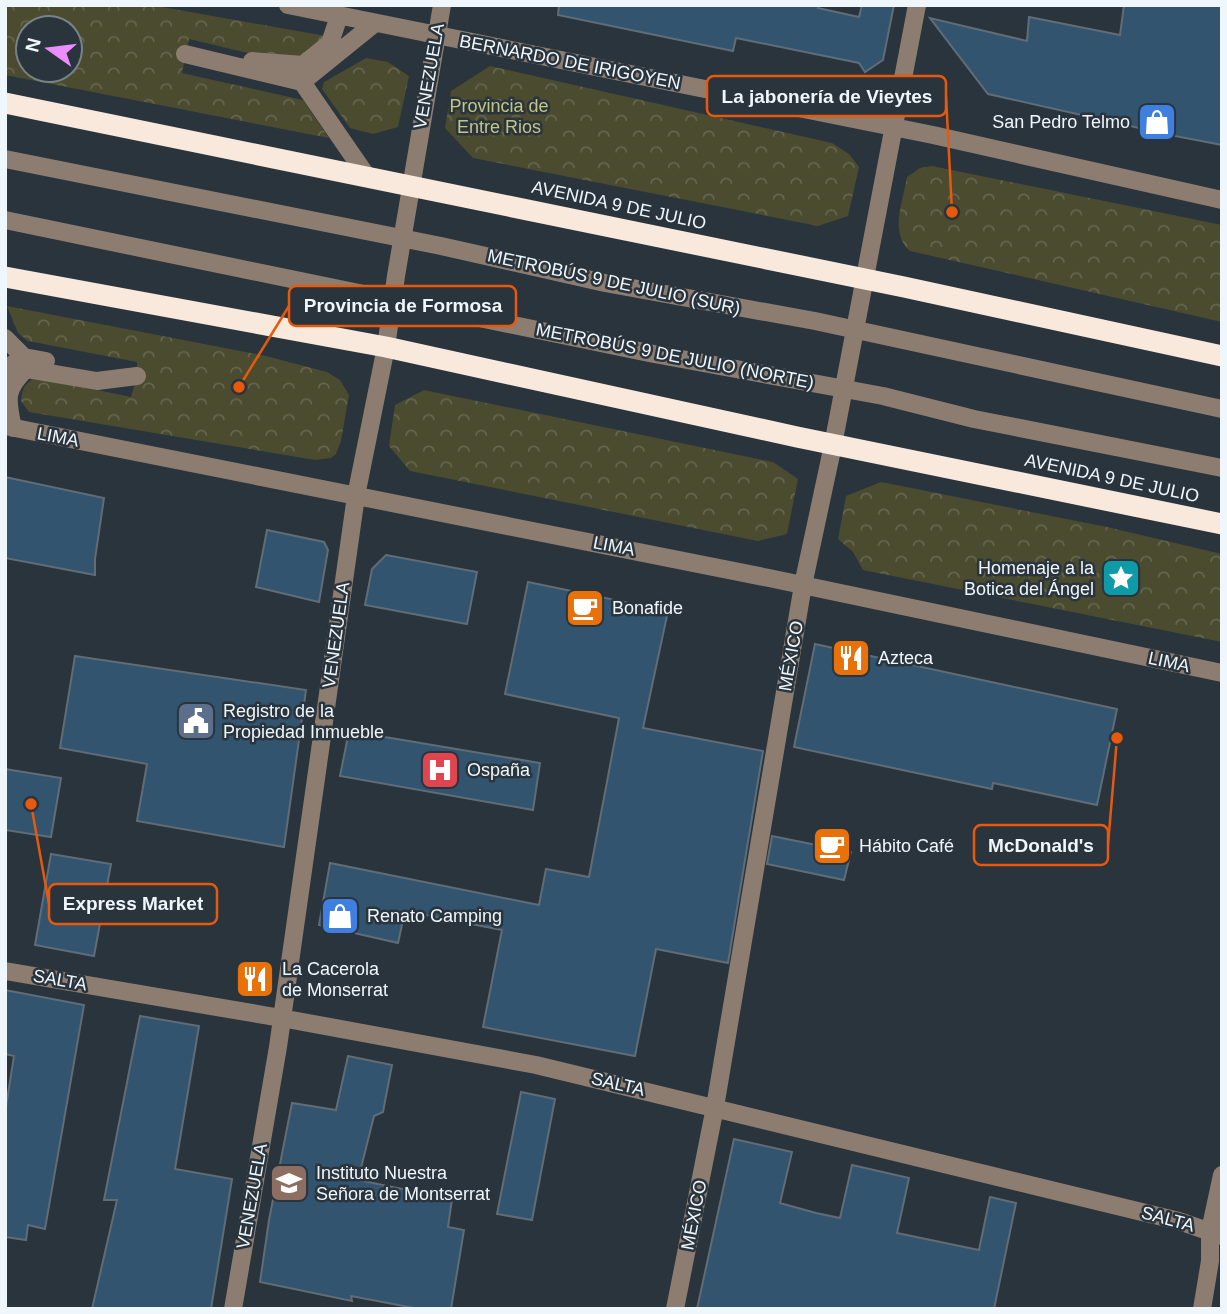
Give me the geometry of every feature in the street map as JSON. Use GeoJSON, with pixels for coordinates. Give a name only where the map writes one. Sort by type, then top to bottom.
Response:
{"type":"FeatureCollection","features":[{"type":"Feature","properties":{"kind":"highway","name":"AVENIDA 9 DE JULIO"},"geometry":{"type":"LineString","coordinates":[[5,103],[366,175],[1222,356]]}},
{"type":"Feature","properties":{"kind":"highway","name":"AVENIDA 9 DE JULIO"},"geometry":{"type":"LineString","coordinates":[[5,277],[386,347],[833,445],[1222,524]]}},
{"type":"Feature","properties":{"kind":"street","name":"BERNARDO DE IRIGOYEN"},"geometry":{"type":"LineString","coordinates":[[288,5],[894,127],[1222,200]]}},
{"type":"Feature","properties":{"kind":"street","name":"VENEZUELA"},"geometry":{"type":"LineString","coordinates":[[233,1309],[281,1018],[356,496],[386,347],[442,5]]}},
{"type":"Feature","properties":{"kind":"street","name":"MÉXICO"},"geometry":{"type":"LineString","coordinates":[[675,1309],[715,1107],[803,584],[833,445],[917,5]]}},
{"type":"Feature","properties":{"kind":"street"},"geometry":{"type":"LineString","coordinates":[[339,16],[330,43],[303,65],[186,54],[302,82],[366,175]]}},
{"type":"Feature","properties":{"kind":"street"},"geometry":{"type":"LineString","coordinates":[[302,82],[375,23]]}},
{"type":"Feature","properties":{"kind":"street","name":"METROBÚS 9 DE JULIO (SUR)"},"geometry":{"type":"LineString","coordinates":[[5,159],[855,330],[1222,409]]}},
{"type":"Feature","properties":{"kind":"street","name":"METROBÚS 9 DE JULIO (NORTE)"},"geometry":{"type":"LineString","coordinates":[[5,220],[649,353],[844,388],[974,419],[1222,468]]}},
{"type":"Feature","properties":{"kind":"street"},"geometry":{"type":"LineString","coordinates":[[5,338],[24,357],[137,376],[97,381],[26,369],[13,381],[7,402],[9,427]]}},
{"type":"Feature","properties":{"kind":"street"},"geometry":{"type":"LineString","coordinates":[[5,369],[24,357]]}},
{"type":"Feature","properties":{"kind":"street","name":"LIMA"},"geometry":{"type":"LineString","coordinates":[[9,427],[803,584],[1222,673]]}},
{"type":"Feature","properties":{"kind":"street","name":"SALTA"},"geometry":{"type":"LineString","coordinates":[[5,971],[536,1065],[1152,1214],[1216,1233]]}},
{"type":"Feature","properties":{"kind":"street"},"geometry":{"type":"LineString","coordinates":[[1202,1309],[1216,1233],[1222,1175]]}},
{"type":"Feature","properties":{"kind":"green space"},"geometry":{"type":"Polygon","coordinates":[[[5,5],[151,5],[337,38],[319,50],[286,62],[189,39],[182,73],[303,100],[329,138],[51,84],[84,84],[84,14],[14,14],[14,77],[5,75],[5,5]]]}},
{"type":"Feature","properties":{"kind":"green space"},"geometry":{"type":"Polygon","coordinates":[[[366,58],[388,62],[409,76],[398,127],[373,134],[350,128],[322,89],[324,82],[366,58]]]}},
{"type":"Feature","properties":{"kind":"green space","name":"Provincia de Entre Rios"},"geometry":{"type":"Polygon","coordinates":[[[490,66],[832,143],[849,154],[859,167],[848,216],[818,226],[473,158],[445,128],[451,91],[490,66]]]}},
{"type":"Feature","properties":{"kind":"green space"},"geometry":{"type":"Polygon","coordinates":[[[932,166],[1222,225],[1222,322],[910,251],[900,235],[899,226],[907,177],[920,168],[932,166]]]}},
{"type":"Feature","properties":{"kind":"green space"},"geometry":{"type":"Polygon","coordinates":[[[7,306],[266,356],[327,372],[340,380],[349,395],[336,454],[331,458],[315,460],[29,412],[21,397],[25,387],[35,377],[131,397],[137,376],[137,362],[28,341],[18,333],[7,306]]]}},
{"type":"Feature","properties":{"kind":"green space"},"geometry":{"type":"Polygon","coordinates":[[[424,390],[773,462],[798,479],[787,534],[758,541],[410,471],[389,446],[395,405],[424,390]]]}},
{"type":"Feature","properties":{"kind":"green space"},"geometry":{"type":"Polygon","coordinates":[[[881,482],[1107,527],[1222,554],[1222,642],[863,570],[853,552],[838,539],[846,496],[881,482]]]}},
{"type":"Feature","properties":{"kind":"building"},"geometry":{"type":"Polygon","coordinates":[[[559,5],[819,5],[818,8],[859,17],[862,5],[894,5],[883,60],[865,72],[859,63],[736,38],[733,51],[558,15],[559,5]]]}},
{"type":"Feature","properties":{"kind":"building"},"geometry":{"type":"Polygon","coordinates":[[[1124,5],[1222,5],[1222,145],[988,94],[930,18],[1027,41],[1029,17],[1120,35],[1124,5]]]}},
{"type":"Feature","properties":{"kind":"building"},"geometry":{"type":"Polygon","coordinates":[[[5,477],[104,498],[95,575],[5,558],[5,477]]]}},
{"type":"Feature","properties":{"kind":"building"},"geometry":{"type":"Polygon","coordinates":[[[267,530],[324,542],[328,550],[319,602],[256,587],[267,530]]]}},
{"type":"Feature","properties":{"kind":"building"},"geometry":{"type":"Polygon","coordinates":[[[386,555],[477,572],[467,624],[365,605],[372,569],[386,555]]]}},
{"type":"Feature","properties":{"kind":"building"},"geometry":{"type":"Polygon","coordinates":[[[528,582],[668,611],[643,728],[763,751],[728,963],[656,949],[635,1056],[483,1027],[502,930],[405,911],[398,943],[319,925],[330,863],[539,905],[546,869],[589,877],[619,718],[505,694],[528,582]]]}},
{"type":"Feature","properties":{"kind":"building"},"geometry":{"type":"Polygon","coordinates":[[[815,644],[1117,709],[1097,805],[993,783],[992,789],[794,747],[815,644]]]}},
{"type":"Feature","properties":{"kind":"building","name":"Registro de la Propiedad Inmueble"},"geometry":{"type":"Polygon","coordinates":[[[75,656],[306,690],[284,847],[137,821],[147,764],[60,748],[75,656]]]}},
{"type":"Feature","properties":{"kind":"building","name":"Ospaña"},"geometry":{"type":"Polygon","coordinates":[[[349,731],[540,763],[533,810],[340,776],[349,731]]]}},
{"type":"Feature","properties":{"kind":"building"},"geometry":{"type":"Polygon","coordinates":[[[5,769],[61,778],[51,837],[5,830],[5,769]]]}},
{"type":"Feature","properties":{"kind":"building"},"geometry":{"type":"Polygon","coordinates":[[[772,836],[851,852],[844,880],[767,864],[772,836]]]}},
{"type":"Feature","properties":{"kind":"building"},"geometry":{"type":"Polygon","coordinates":[[[51,854],[111,864],[94,956],[35,945],[51,854]]]}},
{"type":"Feature","properties":{"kind":"building"},"geometry":{"type":"Polygon","coordinates":[[[5,990],[84,1005],[45,1229],[28,1225],[26,1240],[5,1237],[5,1113],[14,1056],[5,1054],[5,990]]]}},
{"type":"Feature","properties":{"kind":"building"},"geometry":{"type":"Polygon","coordinates":[[[140,1016],[199,1026],[175,1169],[232,1179],[211,1309],[92,1309],[117,1200],[104,1200],[140,1016]]]}},
{"type":"Feature","properties":{"kind":"building"},"geometry":{"type":"Polygon","coordinates":[[[348,1056],[392,1065],[383,1112],[374,1116],[358,1180],[452,1199],[448,1227],[464,1230],[451,1309],[419,1309],[351,1296],[352,1301],[260,1282],[292,1103],[336,1110],[348,1056]]]}},
{"type":"Feature","properties":{"kind":"building"},"geometry":{"type":"Polygon","coordinates":[[[521,1092],[555,1099],[532,1220],[497,1214],[521,1092]]]}},
{"type":"Feature","properties":{"kind":"building"},"geometry":{"type":"Polygon","coordinates":[[[734,1139],[792,1152],[780,1203],[816,1213],[840,1218],[852,1165],[909,1178],[897,1233],[979,1250],[990,1197],[1016,1203],[994,1309],[697,1309],[734,1139]]]}},
{"type":"Feature","properties":{"kind":"place","name":"San Pedro Telmo"},"geometry":{"type":"Point","coordinates":[1157,122]}},
{"type":"Feature","properties":{"kind":"place","name":"La jabonería de Vieytes"},"geometry":{"type":"Point","coordinates":[952,212]}},
{"type":"Feature","properties":{"kind":"place","name":"Provincia de Formosa"},"geometry":{"type":"Point","coordinates":[239,387]}},
{"type":"Feature","properties":{"kind":"place","name":"Homenaje a la Botica del Ángel"},"geometry":{"type":"Point","coordinates":[1121,578]}},
{"type":"Feature","properties":{"kind":"place","name":"Bonafide"},"geometry":{"type":"Point","coordinates":[585,608]}},
{"type":"Feature","properties":{"kind":"place","name":"Azteca"},"geometry":{"type":"Point","coordinates":[851,658]}},
{"type":"Feature","properties":{"kind":"place","name":"Registro de la Propiedad Inmueble"},"geometry":{"type":"Point","coordinates":[196,721]}},
{"type":"Feature","properties":{"kind":"place","name":"McDonald's"},"geometry":{"type":"Point","coordinates":[1117,738]}},
{"type":"Feature","properties":{"kind":"place","name":"Ospaña"},"geometry":{"type":"Point","coordinates":[440,770]}},
{"type":"Feature","properties":{"kind":"place","name":"Express Market"},"geometry":{"type":"Point","coordinates":[31,804]}},
{"type":"Feature","properties":{"kind":"place","name":"Hábito Café"},"geometry":{"type":"Point","coordinates":[832,846]}},
{"type":"Feature","properties":{"kind":"place","name":"Renato Camping"},"geometry":{"type":"Point","coordinates":[340,916]}},
{"type":"Feature","properties":{"kind":"place","name":"La Cacerola de Monserrat"},"geometry":{"type":"Point","coordinates":[255,979]}},
{"type":"Feature","properties":{"kind":"place","name":"Instituto Nuestra Señora de Montserrat"},"geometry":{"type":"Point","coordinates":[289,1183]}}]}
